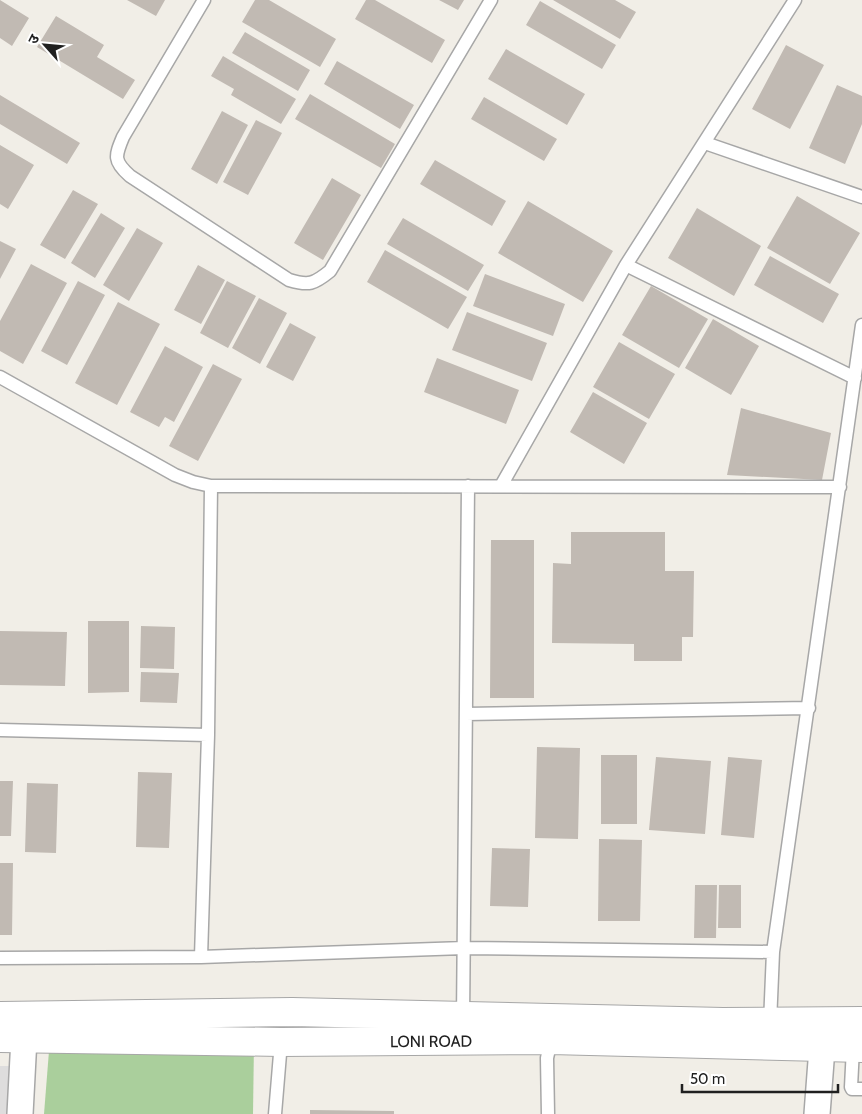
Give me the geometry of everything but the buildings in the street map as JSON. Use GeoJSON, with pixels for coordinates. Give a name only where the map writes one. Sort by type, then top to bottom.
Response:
{"type":"FeatureCollection","features":[{"type":"Feature","properties":{"kind":"street","name":"LONI ROAD"},"geometry":{"type":"LineString","coordinates":[[0,1016],[292,1012],[462,1028],[551,1040],[712,1043],[862,1021]]}},
{"type":"Feature","properties":{"kind":"street","name":"LONI ROAD"},"geometry":{"type":"LineString","coordinates":[[12,1038],[281,1042],[462,1028],[723,1022],[822,1048],[858,1048]]}},
{"type":"Feature","properties":{"kind":"street"},"geometry":{"type":"LineString","coordinates":[[12,1038],[13,1101]]}},
{"type":"Feature","properties":{"kind":"street"},"geometry":{"type":"LineString","coordinates":[[816,1114],[822,1048]]}},
{"type":"Feature","properties":{"kind":"lane"},"geometry":{"type":"LineString","coordinates":[[204,0],[123,136],[116,153],[120,167],[130,176],[281,275],[301,284],[316,282],[330,271],[491,0]]}},
{"type":"Feature","properties":{"kind":"lane"},"geometry":{"type":"LineString","coordinates":[[501,486],[626,265],[795,0]]}},
{"type":"Feature","properties":{"kind":"lane"},"geometry":{"type":"LineString","coordinates":[[705,143],[862,197]]}},
{"type":"Feature","properties":{"kind":"lane"},"geometry":{"type":"LineString","coordinates":[[626,265],[855,378]]}},
{"type":"Feature","properties":{"kind":"lane"},"geometry":{"type":"LineString","coordinates":[[768,1034],[773,952],[862,325]]}},
{"type":"Feature","properties":{"kind":"lane"},"geometry":{"type":"LineString","coordinates":[[0,377],[175,475],[211,486],[840,487]]}},
{"type":"Feature","properties":{"kind":"lane"},"geometry":{"type":"LineString","coordinates":[[201,957],[208,736],[211,486]]}},
{"type":"Feature","properties":{"kind":"lane"},"geometry":{"type":"LineString","coordinates":[[462,1028],[468,486]]}},
{"type":"Feature","properties":{"kind":"lane"},"geometry":{"type":"LineString","coordinates":[[466,714],[808,708]]}},
{"type":"Feature","properties":{"kind":"lane"},"geometry":{"type":"LineString","coordinates":[[0,730],[208,736]]}},
{"type":"Feature","properties":{"kind":"lane"},"geometry":{"type":"LineString","coordinates":[[0,958],[201,957],[464,948],[773,952]]}},
{"type":"Feature","properties":{"kind":"lane"},"geometry":{"type":"LineString","coordinates":[[548,1114],[547,1058],[551,1040]]}},
{"type":"Feature","properties":{"kind":"lane"},"geometry":{"type":"LineString","coordinates":[[275,1114],[281,1042]]}},
{"type":"Feature","properties":{"kind":"lane"},"geometry":{"type":"LineString","coordinates":[[858,1048],[850,1086],[852,1089],[862,1089]]}},
{"type":"Feature","properties":{"kind":"shaded area"},"geometry":{"type":"Polygon","coordinates":[[[0,1066],[26,1066],[24,1114],[0,1114],[0,1066]]]}},
{"type":"Feature","properties":{"kind":"green space"},"geometry":{"type":"Polygon","coordinates":[[[254,1042],[253,1114],[44,1114],[49,1051],[254,1042]]]}}]}
